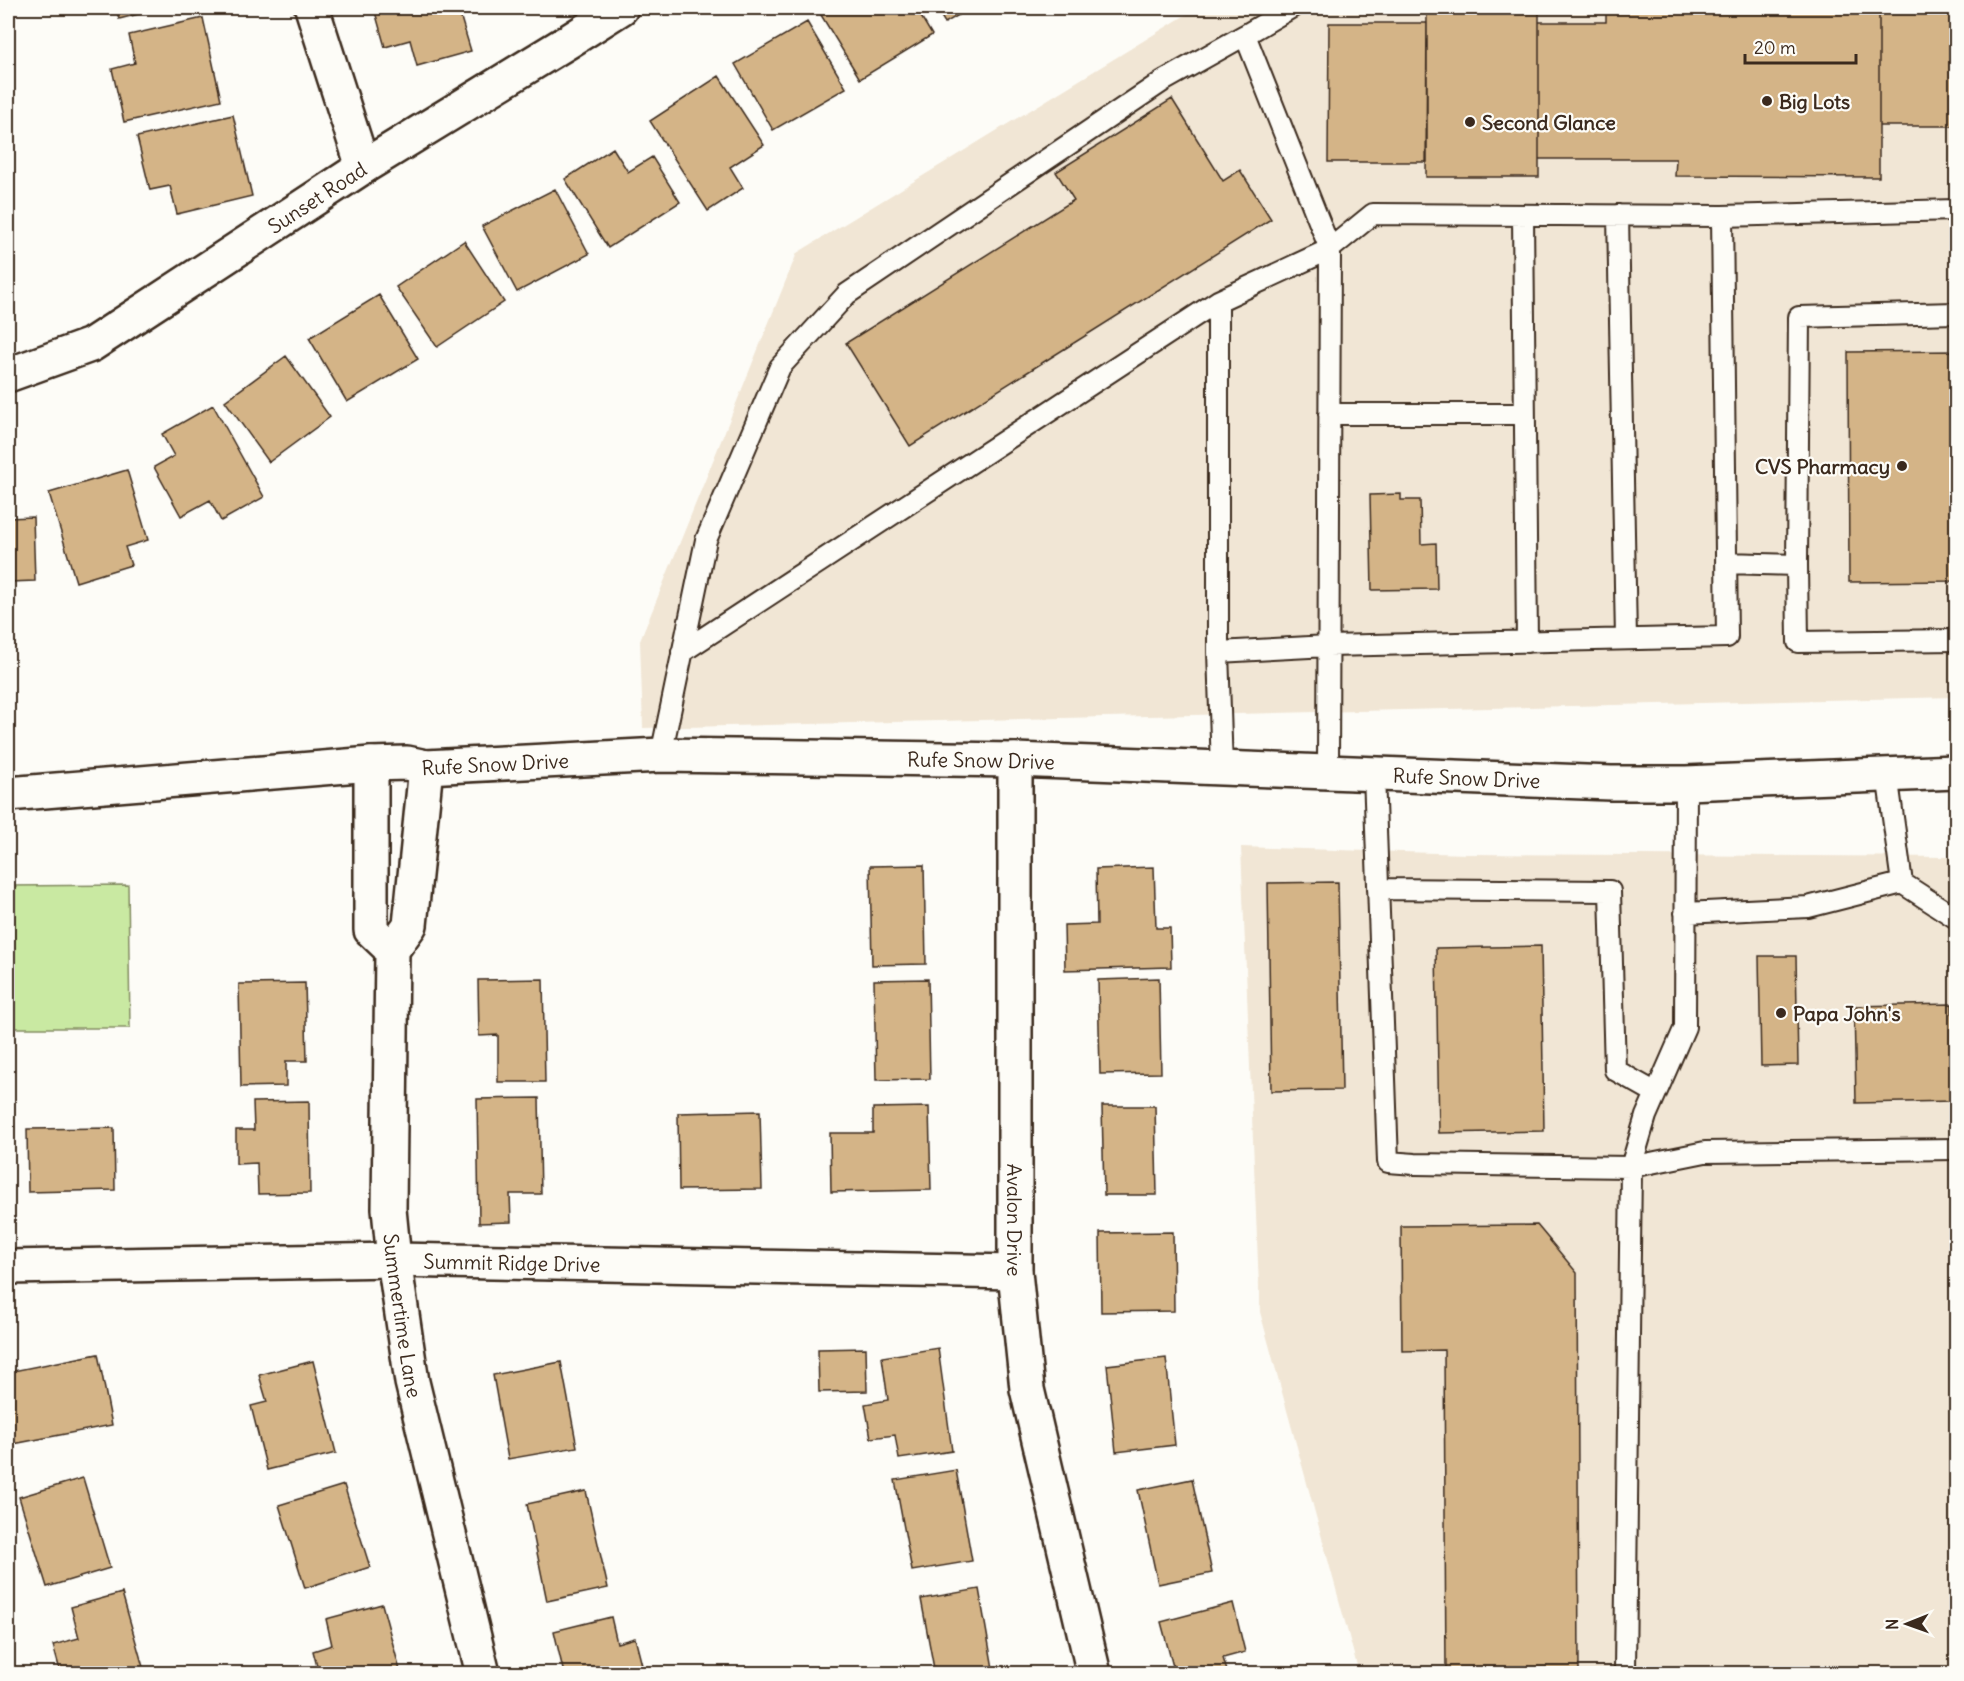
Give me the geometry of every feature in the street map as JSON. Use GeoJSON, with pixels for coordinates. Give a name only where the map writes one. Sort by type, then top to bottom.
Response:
{"type":"FeatureCollection","features":[{"type":"Feature","properties":{"kind":"street"},"geometry":{"type":"LineString","coordinates":[[312,8],[363,167]]}},
{"type":"Feature","properties":{"kind":"street","name":"Sunset Road"},"geometry":{"type":"LineString","coordinates":[[8,375],[91,345],[363,167],[621,8]]}},
{"type":"Feature","properties":{"kind":"street","name":"Rufe Snow Drive"},"geometry":{"type":"LineString","coordinates":[[8,794],[371,764],[407,763],[426,767],[661,754],[1015,760],[1611,783],[1686,783],[1956,772]]}},
{"type":"Feature","properties":{"kind":"street","name":"Avalon Drive"},"geometry":{"type":"LineString","coordinates":[[1015,760],[1015,1272],[1027,1389],[1094,1674]]}},
{"type":"Feature","properties":{"kind":"street"},"geometry":{"type":"LineString","coordinates":[[371,764],[371,930],[393,950],[410,925],[426,767]]}},
{"type":"Feature","properties":{"kind":"street","name":"Summertime Lane"},"geometry":{"type":"LineString","coordinates":[[393,950],[389,1209],[394,1260],[412,1382],[483,1674]]}},
{"type":"Feature","properties":{"kind":"street","name":"Summit Ridge Drive"},"geometry":{"type":"LineString","coordinates":[[8,1267],[394,1260],[1015,1272]]}},
{"type":"Feature","properties":{"kind":"lane"},"geometry":{"type":"LineString","coordinates":[[661,754],[706,540],[780,367],[847,294],[1163,81],[1291,8]]}},
{"type":"Feature","properties":{"kind":"lane"},"geometry":{"type":"LineString","coordinates":[[1245,35],[1330,249],[1328,772]]}},
{"type":"Feature","properties":{"kind":"lane"},"geometry":{"type":"LineString","coordinates":[[682,652],[1218,301],[1330,249],[1373,214],[1722,216],[1956,210]]}},
{"type":"Feature","properties":{"kind":"lane"},"geometry":{"type":"LineString","coordinates":[[1523,215],[1527,642]]}},
{"type":"Feature","properties":{"kind":"lane"},"geometry":{"type":"LineString","coordinates":[[1618,215],[1626,639]]}},
{"type":"Feature","properties":{"kind":"lane"},"geometry":{"type":"LineString","coordinates":[[1218,652],[1328,646],[1727,637],[1722,216]]}},
{"type":"Feature","properties":{"kind":"lane"},"geometry":{"type":"LineString","coordinates":[[1218,301],[1218,652],[1222,768]]}},
{"type":"Feature","properties":{"kind":"lane"},"geometry":{"type":"LineString","coordinates":[[1956,313],[1799,317],[1797,565],[1798,642],[1956,640]]}},
{"type":"Feature","properties":{"kind":"lane"},"geometry":{"type":"LineString","coordinates":[[1329,414],[1524,414]]}},
{"type":"Feature","properties":{"kind":"lane"},"geometry":{"type":"LineString","coordinates":[[1726,563],[1797,565]]}},
{"type":"Feature","properties":{"kind":"lane"},"geometry":{"type":"LineString","coordinates":[[1374,774],[1388,1162],[1631,1167],[1705,1152],[1956,1149]]}},
{"type":"Feature","properties":{"kind":"lane"},"geometry":{"type":"LineString","coordinates":[[1887,774],[1902,884]]}},
{"type":"Feature","properties":{"kind":"lane"},"geometry":{"type":"LineString","coordinates":[[1627,1674],[1625,1659],[1631,1167],[1646,1116],[1685,1027],[1686,783]]}},
{"type":"Feature","properties":{"kind":"lane"},"geometry":{"type":"LineString","coordinates":[[1685,913],[1808,907],[1902,884],[1956,918]]}},
{"type":"Feature","properties":{"kind":"lane"},"geometry":{"type":"LineString","coordinates":[[1378,889],[1610,891],[1616,1070],[1656,1093]]}},
{"type":"Feature","properties":{"kind":"shaded area"},"geometry":{"type":"Polygon","coordinates":[[[1197,8],[1956,8],[1956,697],[643,728],[640,641],[797,253],[1197,8]]]}},
{"type":"Feature","properties":{"kind":"shaded area"},"geometry":{"type":"Polygon","coordinates":[[[1241,847],[1468,854],[1956,857],[1956,1673],[1359,1673],[1260,1312],[1241,847]]]}},
{"type":"Feature","properties":{"kind":"green space"},"geometry":{"type":"Polygon","coordinates":[[[128,885],[130,1028],[8,1028],[8,886],[128,885]]]}},
{"type":"Feature","properties":{"kind":"building"},"geometry":{"type":"Polygon","coordinates":[[[116,8],[162,8],[119,19],[116,8]]]}},
{"type":"Feature","properties":{"kind":"building"},"geometry":{"type":"Polygon","coordinates":[[[374,8],[458,8],[471,51],[417,66],[410,40],[385,47],[374,8]]]}},
{"type":"Feature","properties":{"kind":"building"},"geometry":{"type":"Polygon","coordinates":[[[834,8],[916,8],[932,35],[860,79],[821,15],[834,8]]]}},
{"type":"Feature","properties":{"kind":"building"},"geometry":{"type":"Polygon","coordinates":[[[936,8],[971,8],[945,23],[936,8]]]}},
{"type":"Feature","properties":{"kind":"building"},"geometry":{"type":"Polygon","coordinates":[[[1427,8],[1539,8],[1539,177],[1426,177],[1427,8]]]}},
{"type":"Feature","properties":{"kind":"building"},"geometry":{"type":"Polygon","coordinates":[[[1606,8],[1879,8],[1879,177],[1675,176],[1676,159],[1539,159],[1539,22],[1606,22],[1606,8]]]}},
{"type":"Feature","properties":{"kind":"building"},"geometry":{"type":"Polygon","coordinates":[[[1879,8],[1956,8],[1956,126],[1879,126],[1879,8]]]}},
{"type":"Feature","properties":{"kind":"building"},"geometry":{"type":"Polygon","coordinates":[[[203,18],[221,100],[124,122],[112,69],[135,63],[129,35],[203,18]]]}},
{"type":"Feature","properties":{"kind":"building"},"geometry":{"type":"Polygon","coordinates":[[[807,22],[846,88],[773,130],[735,64],[807,22]]]}},
{"type":"Feature","properties":{"kind":"building"},"geometry":{"type":"Polygon","coordinates":[[[1329,23],[1427,23],[1427,162],[1328,162],[1329,23]]]}},
{"type":"Feature","properties":{"kind":"building"},"geometry":{"type":"Polygon","coordinates":[[[719,76],[764,145],[730,167],[743,188],[708,211],[650,121],[719,76]]]}},
{"type":"Feature","properties":{"kind":"building"},"geometry":{"type":"Polygon","coordinates":[[[1172,99],[1223,181],[1240,170],[1271,219],[910,446],[846,343],[1074,200],[1056,172],[1172,99]]]}},
{"type":"Feature","properties":{"kind":"building"},"geometry":{"type":"Polygon","coordinates":[[[233,115],[252,196],[177,214],[170,186],[150,190],[137,137],[233,115]]]}},
{"type":"Feature","properties":{"kind":"building"},"geometry":{"type":"Polygon","coordinates":[[[613,148],[628,172],[652,157],[680,202],[608,248],[565,179],[613,148]]]}},
{"type":"Feature","properties":{"kind":"building"},"geometry":{"type":"Polygon","coordinates":[[[555,189],[589,254],[517,292],[482,226],[555,189]]]}},
{"type":"Feature","properties":{"kind":"building"},"geometry":{"type":"Polygon","coordinates":[[[464,241],[504,302],[437,347],[396,287],[464,241]]]}},
{"type":"Feature","properties":{"kind":"building"},"geometry":{"type":"Polygon","coordinates":[[[379,295],[418,359],[347,402],[309,338],[379,295]]]}},
{"type":"Feature","properties":{"kind":"building","name":"CVS Pharmacy"},"geometry":{"type":"Polygon","coordinates":[[[1956,351],[1956,581],[1849,582],[1848,352],[1956,351]]]}},
{"type":"Feature","properties":{"kind":"building"},"geometry":{"type":"Polygon","coordinates":[[[286,356],[330,417],[269,462],[225,401],[286,356]]]}},
{"type":"Feature","properties":{"kind":"building"},"geometry":{"type":"Polygon","coordinates":[[[213,405],[264,497],[221,521],[210,500],[181,516],[154,467],[174,456],[162,434],[213,405]]]}},
{"type":"Feature","properties":{"kind":"building"},"geometry":{"type":"Polygon","coordinates":[[[127,470],[148,540],[125,547],[131,565],[76,582],[49,493],[127,470]]]}},
{"type":"Feature","properties":{"kind":"building"},"geometry":{"type":"Polygon","coordinates":[[[1401,494],[1401,500],[1420,500],[1421,544],[1436,543],[1437,589],[1372,590],[1370,495],[1401,494]]]}},
{"type":"Feature","properties":{"kind":"building"},"geometry":{"type":"Polygon","coordinates":[[[33,517],[35,581],[9,582],[10,609],[8,609],[8,518],[33,517]]]}},
{"type":"Feature","properties":{"kind":"building"},"geometry":{"type":"Polygon","coordinates":[[[924,865],[926,964],[872,965],[870,866],[924,865]]]}},
{"type":"Feature","properties":{"kind":"building"},"geometry":{"type":"Polygon","coordinates":[[[1154,867],[1156,928],[1170,928],[1171,967],[1065,970],[1064,925],[1097,924],[1096,869],[1154,867]]]}},
{"type":"Feature","properties":{"kind":"building"},"geometry":{"type":"Polygon","coordinates":[[[1338,882],[1342,1090],[1271,1091],[1268,883],[1338,882]]]}},
{"type":"Feature","properties":{"kind":"building"},"geometry":{"type":"Polygon","coordinates":[[[1541,946],[1544,1131],[1439,1133],[1436,948],[1541,946]]]}},
{"type":"Feature","properties":{"kind":"building"},"geometry":{"type":"Polygon","coordinates":[[[1759,956],[1796,956],[1798,1065],[1761,1066],[1759,956]]]}},
{"type":"Feature","properties":{"kind":"building"},"geometry":{"type":"Polygon","coordinates":[[[1159,978],[1161,1073],[1100,1074],[1098,980],[1159,978]]]}},
{"type":"Feature","properties":{"kind":"building"},"geometry":{"type":"Polygon","coordinates":[[[543,979],[545,1082],[498,1082],[498,1035],[479,1036],[478,980],[543,979]]]}},
{"type":"Feature","properties":{"kind":"building"},"geometry":{"type":"Polygon","coordinates":[[[928,979],[930,1079],[876,1080],[874,980],[928,979]]]}},
{"type":"Feature","properties":{"kind":"building"},"geometry":{"type":"Polygon","coordinates":[[[305,983],[307,1061],[286,1061],[286,1086],[241,1087],[239,984],[305,983]]]}},
{"type":"Feature","properties":{"kind":"building"},"geometry":{"type":"Polygon","coordinates":[[[1952,1004],[1954,1101],[1856,1103],[1854,1006],[1952,1004]]]}},
{"type":"Feature","properties":{"kind":"building"},"geometry":{"type":"Polygon","coordinates":[[[539,1098],[541,1194],[510,1194],[511,1222],[479,1223],[477,1099],[539,1098]]]}},
{"type":"Feature","properties":{"kind":"building"},"geometry":{"type":"Polygon","coordinates":[[[309,1101],[310,1193],[258,1194],[257,1163],[236,1164],[236,1130],[254,1130],[253,1102],[309,1101]]]}},
{"type":"Feature","properties":{"kind":"building"},"geometry":{"type":"Polygon","coordinates":[[[1102,1106],[1155,1106],[1157,1195],[1104,1195],[1102,1106]]]}},
{"type":"Feature","properties":{"kind":"building"},"geometry":{"type":"Polygon","coordinates":[[[929,1107],[931,1190],[831,1192],[830,1133],[873,1133],[873,1108],[929,1107]]]}},
{"type":"Feature","properties":{"kind":"building"},"geometry":{"type":"Polygon","coordinates":[[[760,1111],[762,1189],[679,1190],[678,1113],[760,1111]]]}},
{"type":"Feature","properties":{"kind":"building"},"geometry":{"type":"Polygon","coordinates":[[[114,1128],[115,1190],[28,1192],[27,1129],[114,1128]]]}},
{"type":"Feature","properties":{"kind":"building"},"geometry":{"type":"Polygon","coordinates":[[[1537,1225],[1577,1273],[1579,1674],[1446,1674],[1444,1350],[1402,1351],[1401,1226],[1537,1225]]]}},
{"type":"Feature","properties":{"kind":"building"},"geometry":{"type":"Polygon","coordinates":[[[1173,1232],[1174,1311],[1101,1312],[1100,1233],[1173,1232]]]}},
{"type":"Feature","properties":{"kind":"building"},"geometry":{"type":"Polygon","coordinates":[[[866,1348],[867,1391],[819,1392],[818,1349],[866,1348]]]}},
{"type":"Feature","properties":{"kind":"building"},"geometry":{"type":"Polygon","coordinates":[[[938,1348],[952,1451],[899,1459],[895,1435],[871,1438],[865,1404],[888,1400],[882,1357],[938,1348]]]}},
{"type":"Feature","properties":{"kind":"building"},"geometry":{"type":"Polygon","coordinates":[[[98,1354],[112,1425],[8,1445],[8,1372],[98,1354]]]}},
{"type":"Feature","properties":{"kind":"building"},"geometry":{"type":"Polygon","coordinates":[[[1166,1358],[1175,1445],[1116,1452],[1107,1365],[1166,1358]]]}},
{"type":"Feature","properties":{"kind":"building"},"geometry":{"type":"Polygon","coordinates":[[[313,1361],[336,1453],[267,1470],[251,1406],[267,1402],[259,1375],[313,1361]]]}},
{"type":"Feature","properties":{"kind":"building"},"geometry":{"type":"Polygon","coordinates":[[[561,1362],[577,1447],[508,1459],[493,1375],[561,1362]]]}},
{"type":"Feature","properties":{"kind":"building"},"geometry":{"type":"Polygon","coordinates":[[[956,1470],[972,1561],[912,1571],[895,1480],[956,1470]]]}},
{"type":"Feature","properties":{"kind":"building"},"geometry":{"type":"Polygon","coordinates":[[[83,1478],[110,1568],[47,1587],[19,1497],[83,1478]]]}},
{"type":"Feature","properties":{"kind":"building"},"geometry":{"type":"Polygon","coordinates":[[[1192,1479],[1212,1573],[1158,1584],[1138,1490],[1192,1479]]]}},
{"type":"Feature","properties":{"kind":"building"},"geometry":{"type":"Polygon","coordinates":[[[344,1485],[370,1567],[305,1588],[279,1505],[344,1485]]]}},
{"type":"Feature","properties":{"kind":"building"},"geometry":{"type":"Polygon","coordinates":[[[586,1491],[608,1588],[547,1601],[527,1504],[586,1491]]]}},
{"type":"Feature","properties":{"kind":"building"},"geometry":{"type":"Polygon","coordinates":[[[979,1589],[994,1674],[935,1674],[921,1599],[979,1589]]]}},
{"type":"Feature","properties":{"kind":"building"},"geometry":{"type":"Polygon","coordinates":[[[122,1593],[145,1674],[61,1674],[53,1645],[79,1638],[71,1607],[122,1593]]]}},
{"type":"Feature","properties":{"kind":"building"},"geometry":{"type":"Polygon","coordinates":[[[1233,1603],[1245,1652],[1223,1658],[1228,1674],[1175,1674],[1161,1622],[1233,1603]]]}},
{"type":"Feature","properties":{"kind":"building"},"geometry":{"type":"Polygon","coordinates":[[[382,1604],[401,1674],[319,1674],[313,1651],[332,1645],[326,1619],[382,1604]]]}},
{"type":"Feature","properties":{"kind":"building"},"geometry":{"type":"Polygon","coordinates":[[[611,1617],[617,1643],[635,1638],[644,1673],[564,1674],[554,1631],[611,1617]]]}},
{"type":"Feature","properties":{"kind":"place","name":"Big Lots"},"geometry":{"type":"Point","coordinates":[1767,101]}},
{"type":"Feature","properties":{"kind":"place","name":"Second Glance"},"geometry":{"type":"Point","coordinates":[1470,122]}},
{"type":"Feature","properties":{"kind":"place","name":"CVS Pharmacy"},"geometry":{"type":"Point","coordinates":[1902,466]}},
{"type":"Feature","properties":{"kind":"place","name":"Papa John's"},"geometry":{"type":"Point","coordinates":[1781,1013]}}]}
